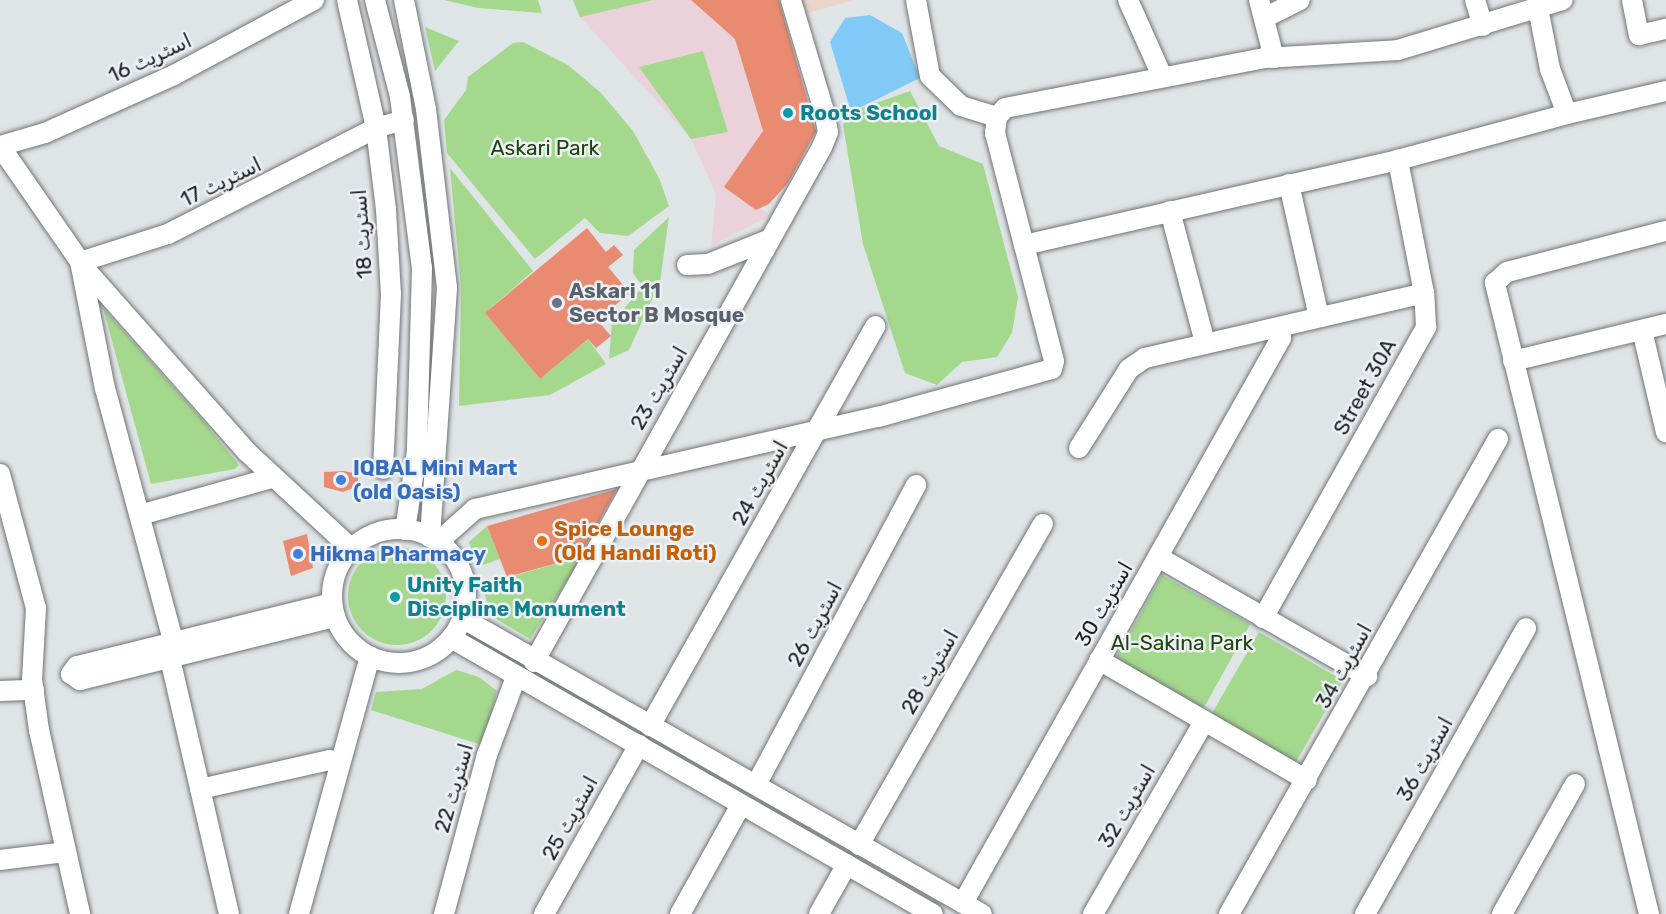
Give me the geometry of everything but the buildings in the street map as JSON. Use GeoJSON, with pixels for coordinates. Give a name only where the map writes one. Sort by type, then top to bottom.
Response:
{"type":"FeatureCollection","features":[{"type":"Feature","properties":{"kind":"street","name":"اسٹریٹ 16"},"geometry":{"type":"LineString","coordinates":[[0,146],[45,133],[174,75],[314,0]]}},
{"type":"Feature","properties":{"kind":"street","name":"اسٹریٹ 18"},"geometry":{"type":"LineString","coordinates":[[347,0],[376,128],[391,294],[383,469]]}},
{"type":"Feature","properties":{"kind":"street"},"geometry":{"type":"LineString","coordinates":[[375,0],[404,120],[422,268],[417,451],[405,530]]}},
{"type":"Feature","properties":{"kind":"street"},"geometry":{"type":"LineString","coordinates":[[404,0],[426,109],[447,288],[434,540]]}},
{"type":"Feature","properties":{"kind":"street","name":"اسٹریٹ 23"},"geometry":{"type":"LineString","coordinates":[[534,662],[828,132],[791,0]]}},
{"type":"Feature","properties":{"kind":"street"},"geometry":{"type":"LineString","coordinates":[[916,0],[930,76],[962,106],[997,117]]}},
{"type":"Feature","properties":{"kind":"street"},"geometry":{"type":"LineString","coordinates":[[1128,0],[1162,76]]}},
{"type":"Feature","properties":{"kind":"street"},"geometry":{"type":"LineString","coordinates":[[1274,58],[1261,9],[1300,0]]}},
{"type":"Feature","properties":{"kind":"street"},"geometry":{"type":"LineString","coordinates":[[1475,0],[1483,26]]}},
{"type":"Feature","properties":{"kind":"street"},"geometry":{"type":"LineString","coordinates":[[434,540],[462,516],[475,509],[639,473],[817,430],[1052,369],[1054,361],[995,133],[997,117],[1005,108],[1162,76],[1274,58],[1398,50],[1563,0]]}},
{"type":"Feature","properties":{"kind":"street"},"geometry":{"type":"LineString","coordinates":[[1632,0],[1639,35],[1666,29]]}},
{"type":"Feature","properties":{"kind":"street"},"geometry":{"type":"LineString","coordinates":[[1538,8],[1551,69],[1567,114]]}},
{"type":"Feature","properties":{"kind":"street"},"geometry":{"type":"LineString","coordinates":[[1024,245],[1398,160],[1567,114],[1666,91]]}},
{"type":"Feature","properties":{"kind":"street","name":"اسٹریٹ 17"},"geometry":{"type":"LineString","coordinates":[[80,262],[168,234],[376,128],[404,120]]}},
{"type":"Feature","properties":{"kind":"street"},"geometry":{"type":"LineString","coordinates":[[0,146],[80,262],[272,478],[352,549]]}},
{"type":"Feature","properties":{"kind":"street","name":"Street 30A"},"geometry":{"type":"LineString","coordinates":[[1263,618],[1426,327],[1424,293],[1398,160]]}},
{"type":"Feature","properties":{"kind":"street"},"geometry":{"type":"LineString","coordinates":[[1289,184],[1319,317]]}},
{"type":"Feature","properties":{"kind":"street"},"geometry":{"type":"LineString","coordinates":[[1170,212],[1205,343]]}},
{"type":"Feature","properties":{"kind":"street"},"geometry":{"type":"LineString","coordinates":[[1649,914],[1513,361],[1496,283],[1507,272],[1666,231]]}},
{"type":"Feature","properties":{"kind":"street"},"geometry":{"type":"LineString","coordinates":[[687,265],[708,264],[768,240]]}},
{"type":"Feature","properties":{"kind":"street"},"geometry":{"type":"LineString","coordinates":[[80,262],[105,389],[140,515],[229,914]]}},
{"type":"Feature","properties":{"kind":"street"},"geometry":{"type":"LineString","coordinates":[[1079,448],[1129,369],[1145,358],[1424,293]]}},
{"type":"Feature","properties":{"kind":"street"},"geometry":{"type":"LineString","coordinates":[[1513,361],[1666,324]]}},
{"type":"Feature","properties":{"kind":"street","name":"اسٹریٹ 24"},"geometry":{"type":"LineString","coordinates":[[650,726],[876,326]]}},
{"type":"Feature","properties":{"kind":"street","name":"اسٹریٹ 30"},"geometry":{"type":"LineString","coordinates":[[963,903],[1281,338],[1281,327]]}},
{"type":"Feature","properties":{"kind":"street"},"geometry":{"type":"LineString","coordinates":[[1641,330],[1665,421]]}},
{"type":"Feature","properties":{"kind":"street","name":"اسٹریٹ 34"},"geometry":{"type":"LineString","coordinates":[[1229,914],[1366,676],[1498,439]]}},
{"type":"Feature","properties":{"kind":"street"},"geometry":{"type":"LineString","coordinates":[[0,474],[36,608],[34,690],[65,852],[80,914]]}},
{"type":"Feature","properties":{"kind":"street"},"geometry":{"type":"LineString","coordinates":[[140,515],[272,478]]}},
{"type":"Feature","properties":{"kind":"street","name":"اسٹریٹ 26"},"geometry":{"type":"LineString","coordinates":[[756,785],[916,485]]}},
{"type":"Feature","properties":{"kind":"street","name":"اسٹریٹ 28"},"geometry":{"type":"LineString","coordinates":[[859,845],[1043,524]]}},
{"type":"Feature","properties":{"kind":"street"},"geometry":{"type":"LineString","coordinates":[[405,530],[434,540],[463,576],[462,618],[451,638],[438,650],[405,663],[370,657],[349,641],[334,610],[336,574],[352,549],[376,533],[405,530]]}},
{"type":"Feature","properties":{"kind":"street"},"geometry":{"type":"LineString","coordinates":[[1158,557],[1366,676]]}},
{"type":"Feature","properties":{"kind":"street"},"geometry":{"type":"LineString","coordinates":[[172,652],[334,610]]}},
{"type":"Feature","properties":{"kind":"street"},"geometry":{"type":"LineString","coordinates":[[462,618],[534,662],[982,914]]}},
{"type":"Feature","properties":{"kind":"street","name":"اسٹریٹ 36"},"geometry":{"type":"LineString","coordinates":[[1365,914],[1526,628]]}},
{"type":"Feature","properties":{"kind":"street"},"geometry":{"type":"LineString","coordinates":[[451,638],[926,910],[932,886]]}},
{"type":"Feature","properties":{"kind":"street"},"geometry":{"type":"LineString","coordinates":[[299,914],[370,657]]}},
{"type":"Feature","properties":{"kind":"street"},"geometry":{"type":"LineString","coordinates":[[1099,660],[1307,780]]}},
{"type":"Feature","properties":{"kind":"street","name":"اسٹریٹ 22"},"geometry":{"type":"LineString","coordinates":[[444,914],[487,755],[516,677]]}},
{"type":"Feature","properties":{"kind":"street"},"geometry":{"type":"LineString","coordinates":[[0,691],[34,690]]}},
{"type":"Feature","properties":{"kind":"street","name":"اسٹریٹ 32"},"geometry":{"type":"LineString","coordinates":[[1093,914],[1204,722]]}},
{"type":"Feature","properties":{"kind":"street","name":"اسٹریٹ 25"},"geometry":{"type":"LineString","coordinates":[[544,914],[639,745]]}},
{"type":"Feature","properties":{"kind":"street"},"geometry":{"type":"LineString","coordinates":[[200,789],[330,760],[340,763]]}},
{"type":"Feature","properties":{"kind":"street"},"geometry":{"type":"LineString","coordinates":[[1502,914],[1575,784]]}},
{"type":"Feature","properties":{"kind":"street"},"geometry":{"type":"LineString","coordinates":[[680,914],[741,805]]}},
{"type":"Feature","properties":{"kind":"street"},"geometry":{"type":"LineString","coordinates":[[0,860],[65,852]]}},
{"type":"Feature","properties":{"kind":"street"},"geometry":{"type":"LineString","coordinates":[[819,914],[847,864]]}},
{"type":"Feature","properties":{"kind":"shaded area"},"geometry":{"type":"Polygon","coordinates":[[[573,0],[691,0],[735,39],[763,131],[724,187],[771,215],[711,246],[716,194],[691,139],[580,17],[573,0]]]}},
{"type":"Feature","properties":{"kind":"shaded area"},"geometry":{"type":"Polygon","coordinates":[[[796,0],[853,0],[805,14],[796,0]]]}},
{"type":"Feature","properties":{"kind":"green space"},"geometry":{"type":"Polygon","coordinates":[[[444,0],[538,0],[542,13],[478,8],[444,0]]]}},
{"type":"Feature","properties":{"kind":"green space"},"geometry":{"type":"Polygon","coordinates":[[[573,0],[653,0],[580,17],[573,0]]]}},
{"type":"Feature","properties":{"kind":"green space"},"geometry":{"type":"Polygon","coordinates":[[[425,27],[459,41],[435,71],[425,27]]]}},
{"type":"Feature","properties":{"kind":"green space","name":"Askari Park"},"geometry":{"type":"Polygon","coordinates":[[[523,42],[568,65],[601,93],[633,131],[659,178],[669,206],[628,236],[600,233],[585,218],[535,259],[447,153],[444,120],[466,90],[468,77],[513,43],[523,42]]]}},
{"type":"Feature","properties":{"kind":"green space"},"geometry":{"type":"Polygon","coordinates":[[[703,51],[728,132],[691,139],[639,67],[703,51]]]}},
{"type":"Feature","properties":{"kind":"green space"},"geometry":{"type":"Polygon","coordinates":[[[910,91],[939,146],[983,164],[1018,297],[1012,333],[997,357],[962,362],[937,385],[905,373],[863,244],[843,125],[851,112],[910,91]]]}},
{"type":"Feature","properties":{"kind":"green space"},"geometry":{"type":"Polygon","coordinates":[[[450,168],[533,271],[485,313],[540,379],[588,339],[606,364],[550,395],[459,406],[461,288],[450,168]]]}},
{"type":"Feature","properties":{"kind":"green space"},"geometry":{"type":"Polygon","coordinates":[[[669,217],[660,282],[629,350],[609,359],[612,322],[643,287],[633,273],[634,250],[669,217]]]}},
{"type":"Feature","properties":{"kind":"green space"},"geometry":{"type":"Polygon","coordinates":[[[103,308],[201,418],[239,465],[235,469],[151,484],[103,308]]]}},
{"type":"Feature","properties":{"kind":"green space"},"geometry":{"type":"Polygon","coordinates":[[[487,526],[500,559],[477,567],[469,542],[487,526]]]}},
{"type":"Feature","properties":{"kind":"green space"},"geometry":{"type":"Polygon","coordinates":[[[397,547],[416,551],[431,562],[442,577],[446,596],[442,615],[431,630],[416,641],[397,645],[378,641],[363,630],[352,615],[348,596],[352,577],[363,562],[378,551],[397,547]]]}},
{"type":"Feature","properties":{"kind":"green space"},"geometry":{"type":"Polygon","coordinates":[[[583,556],[530,639],[491,616],[482,585],[583,556]]]}},
{"type":"Feature","properties":{"kind":"green space","name":"Al-Sakina Park"},"geometry":{"type":"Polygon","coordinates":[[[1162,575],[1250,624],[1201,712],[1113,663],[1162,575]]]}},
{"type":"Feature","properties":{"kind":"green space"},"geometry":{"type":"Polygon","coordinates":[[[1259,632],[1343,680],[1294,765],[1210,717],[1259,632]]]}},
{"type":"Feature","properties":{"kind":"green space"},"geometry":{"type":"Polygon","coordinates":[[[456,670],[479,677],[497,691],[482,745],[371,710],[376,692],[422,689],[456,670]]]}},
{"type":"Feature","properties":{"kind":"water"},"geometry":{"type":"Polygon","coordinates":[[[870,15],[902,33],[920,78],[851,112],[830,42],[845,18],[870,15]]]}},
{"type":"Feature","properties":{"kind":"place","name":"Roots School"},"geometry":{"type":"Point","coordinates":[788,113]}},
{"type":"Feature","properties":{"kind":"place","name":"Askari 11 Sector B Mosque"},"geometry":{"type":"Point","coordinates":[557,303]}},
{"type":"Feature","properties":{"kind":"place","name":"IQBAL Mini Mart (old Oasis)"},"geometry":{"type":"Point","coordinates":[341,480]}},
{"type":"Feature","properties":{"kind":"place","name":"Spice Lounge (Old Handi Roti)"},"geometry":{"type":"Point","coordinates":[542,541]}},
{"type":"Feature","properties":{"kind":"place","name":"Hikma Pharmacy"},"geometry":{"type":"Point","coordinates":[298,554]}},
{"type":"Feature","properties":{"kind":"place","name":"Unity Faith Discipline Monument"},"geometry":{"type":"Point","coordinates":[395,597]}}]}
